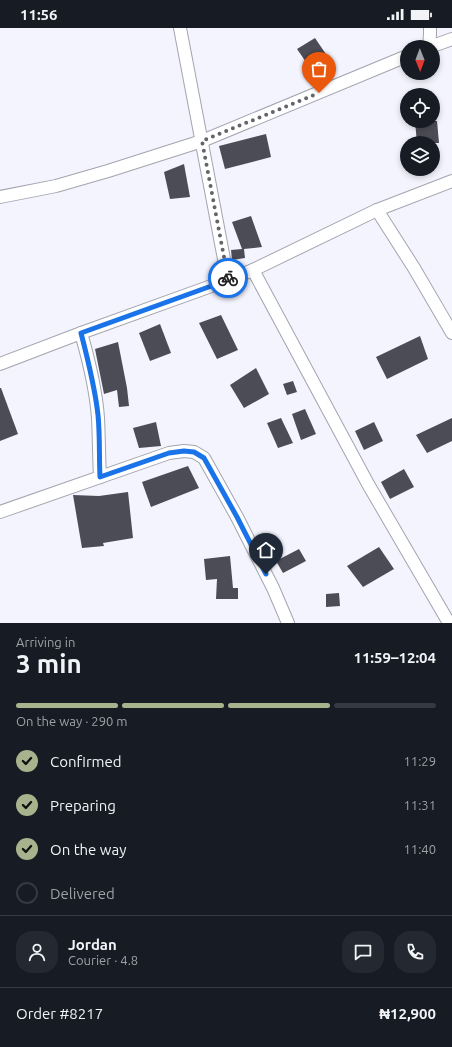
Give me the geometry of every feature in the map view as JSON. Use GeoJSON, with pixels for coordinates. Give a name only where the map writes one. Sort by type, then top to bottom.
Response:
{"type":"FeatureCollection","features":[{"type":"Feature","properties":{"kind":"street"},"geometry":{"type":"LineString","coordinates":[[180,28],[228,280]]}},
{"type":"Feature","properties":{"kind":"street"},"geometry":{"type":"LineString","coordinates":[[430,28],[430,40]]}},
{"type":"Feature","properties":{"kind":"street"},"geometry":{"type":"LineString","coordinates":[[440,43],[452,39]]}},
{"type":"Feature","properties":{"kind":"street"},"geometry":{"type":"LineString","coordinates":[[0,197],[56,186],[93,176],[202,141],[400,59]]}},
{"type":"Feature","properties":{"kind":"street"},"geometry":{"type":"LineString","coordinates":[[0,364],[253,270],[377,210],[452,181]]}},
{"type":"Feature","properties":{"kind":"street"},"geometry":{"type":"LineString","coordinates":[[377,210],[414,268],[452,333]]}},
{"type":"Feature","properties":{"kind":"street"},"geometry":{"type":"LineString","coordinates":[[253,270],[368,484],[449,623]]}},
{"type":"Feature","properties":{"kind":"street"},"geometry":{"type":"LineString","coordinates":[[81,333],[90,366],[97,410],[100,477]]}},
{"type":"Feature","properties":{"kind":"street"},"geometry":{"type":"LineString","coordinates":[[0,512],[169,453],[184,451],[194,452],[204,458],[237,517],[273,588],[288,623]]}},
{"type":"Feature","properties":{"kind":"building"},"geometry":{"type":"Polygon","coordinates":[[[315,38],[334,66],[317,78],[297,49],[315,38]]]}},
{"type":"Feature","properties":{"kind":"building"},"geometry":{"type":"Polygon","coordinates":[[[416,128],[438,128],[438,136],[416,136],[416,128]]]}},
{"type":"Feature","properties":{"kind":"building"},"geometry":{"type":"Polygon","coordinates":[[[266,134],[271,157],[225,169],[219,146],[266,134]]]}},
{"type":"Feature","properties":{"kind":"building"},"geometry":{"type":"Polygon","coordinates":[[[184,164],[190,197],[170,199],[164,172],[184,164]]]}},
{"type":"Feature","properties":{"kind":"building"},"geometry":{"type":"Polygon","coordinates":[[[251,216],[262,247],[244,249],[245,258],[232,260],[231,250],[242,249],[232,222],[251,216]]]}},
{"type":"Feature","properties":{"kind":"building"},"geometry":{"type":"Polygon","coordinates":[[[221,315],[238,350],[217,359],[199,323],[221,315]]]}},
{"type":"Feature","properties":{"kind":"building"},"geometry":{"type":"Polygon","coordinates":[[[160,324],[171,353],[150,361],[139,333],[160,324]]]}},
{"type":"Feature","properties":{"kind":"building"},"geometry":{"type":"Polygon","coordinates":[[[420,336],[428,359],[387,379],[376,357],[420,336]]]}},
{"type":"Feature","properties":{"kind":"building"},"geometry":{"type":"Polygon","coordinates":[[[118,342],[129,406],[119,407],[117,390],[104,394],[95,349],[118,342]]]}},
{"type":"Feature","properties":{"kind":"building"},"geometry":{"type":"Polygon","coordinates":[[[256,368],[269,394],[244,408],[230,385],[256,368]]]}},
{"type":"Feature","properties":{"kind":"building"},"geometry":{"type":"Polygon","coordinates":[[[293,381],[297,392],[287,395],[283,384],[293,381]]]}},
{"type":"Feature","properties":{"kind":"building"},"geometry":{"type":"Polygon","coordinates":[[[0,388],[18,434],[0,441],[0,388]]]}},
{"type":"Feature","properties":{"kind":"building"},"geometry":{"type":"Polygon","coordinates":[[[305,409],[316,434],[301,440],[292,414],[305,409]]]}},
{"type":"Feature","properties":{"kind":"building"},"geometry":{"type":"Polygon","coordinates":[[[281,418],[293,443],[278,448],[267,423],[281,418]]]}},
{"type":"Feature","properties":{"kind":"building"},"geometry":{"type":"Polygon","coordinates":[[[452,418],[452,441],[427,453],[416,435],[452,418]]]}},
{"type":"Feature","properties":{"kind":"building"},"geometry":{"type":"Polygon","coordinates":[[[156,422],[161,446],[139,448],[133,428],[156,422]]]}},
{"type":"Feature","properties":{"kind":"building"},"geometry":{"type":"Polygon","coordinates":[[[374,422],[383,441],[364,450],[355,431],[374,422]]]}},
{"type":"Feature","properties":{"kind":"building"},"geometry":{"type":"Polygon","coordinates":[[[188,466],[199,488],[151,507],[142,482],[188,466]]]}},
{"type":"Feature","properties":{"kind":"building"},"geometry":{"type":"Polygon","coordinates":[[[404,469],[414,487],[390,499],[381,482],[404,469]]]}},
{"type":"Feature","properties":{"kind":"building"},"geometry":{"type":"Polygon","coordinates":[[[128,492],[133,538],[103,543],[104,546],[82,548],[73,495],[99,496],[128,492]]]}},
{"type":"Feature","properties":{"kind":"building"},"geometry":{"type":"Polygon","coordinates":[[[379,547],[394,569],[363,587],[347,566],[379,547]]]}},
{"type":"Feature","properties":{"kind":"building"},"geometry":{"type":"Polygon","coordinates":[[[299,549],[306,561],[283,573],[276,561],[299,549]]]}},
{"type":"Feature","properties":{"kind":"building"},"geometry":{"type":"Polygon","coordinates":[[[230,556],[233,588],[238,588],[238,599],[216,599],[217,579],[206,580],[204,559],[230,556]]]}},
{"type":"Feature","properties":{"kind":"building"},"geometry":{"type":"Polygon","coordinates":[[[339,593],[340,606],[326,607],[326,594],[339,593]]]}},
{"type":"Feature","properties":{"kind":"way so far"},"geometry":{"type":"LineString","coordinates":[[228,278],[202,141],[319,93]]}},
{"type":"Feature","properties":{"kind":"route"},"geometry":{"type":"LineString","coordinates":[[228,278],[228,280],[81,333],[90,366],[98,417],[100,477],[169,453],[184,451],[194,452],[204,458],[237,517],[266,574]]}}]}
